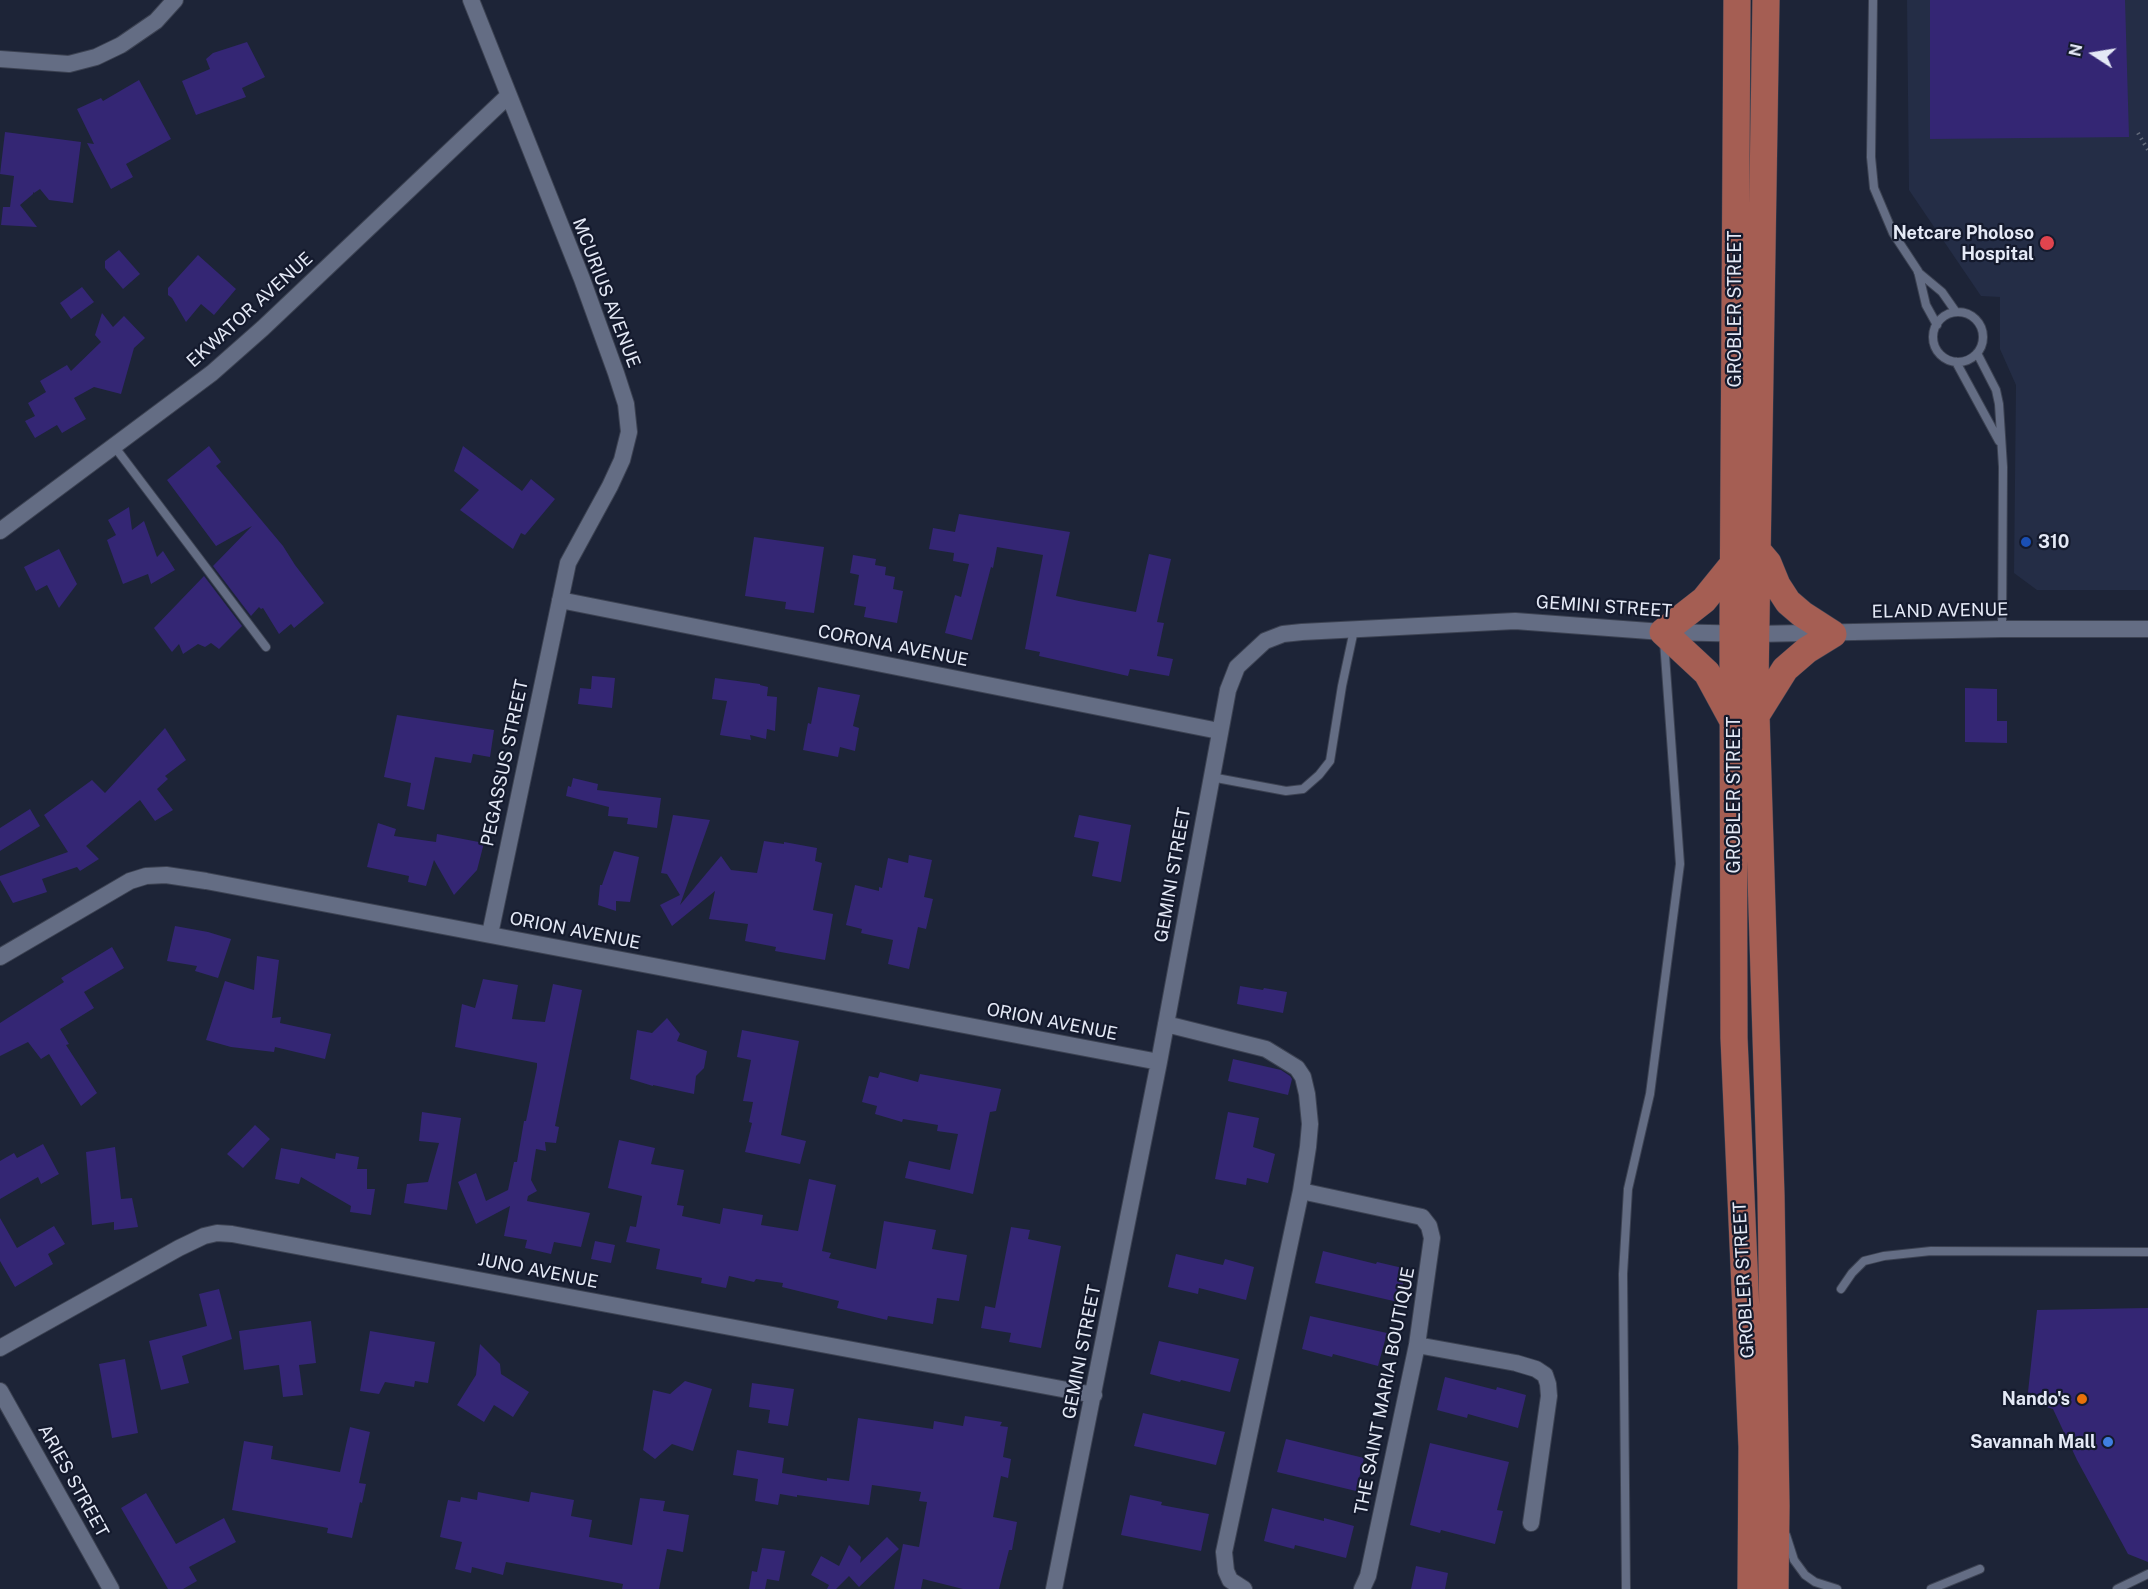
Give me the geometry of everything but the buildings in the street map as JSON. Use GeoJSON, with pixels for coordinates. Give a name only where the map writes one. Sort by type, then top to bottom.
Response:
{"type":"FeatureCollection","features":[{"type":"Feature","properties":{"kind":"main road","name":"GROBLER STREET"},"geometry":{"type":"LineString","coordinates":[[1737,0],[1745,556]]}},
{"type":"Feature","properties":{"kind":"main road","name":"GROBLER STREET"},"geometry":{"type":"LineString","coordinates":[[1751,1589],[1752,1448],[1734,1038],[1744,719],[1745,556],[1766,0]]}},
{"type":"Feature","properties":{"kind":"main road"},"geometry":{"type":"LineString","coordinates":[[1745,556],[1768,563],[1777,585],[1788,602],[1833,634],[1807,650],[1785,669],[1744,719],[1707,673],[1663,632],[1704,600],[1745,556]]}},
{"type":"Feature","properties":{"kind":"main road","name":"GROBLER STREET"},"geometry":{"type":"LineString","coordinates":[[1744,719],[1771,1196],[1776,1506],[1774,1589]]}},
{"type":"Feature","properties":{"kind":"main road"},"geometry":{"type":"LineString","coordinates":[[1752,1448],[1765,1482],[1774,1589]]}},
{"type":"Feature","properties":{"kind":"street"},"geometry":{"type":"LineString","coordinates":[[0,59],[69,64],[96,57],[121,45],[156,21],[175,0]]}},
{"type":"Feature","properties":{"kind":"street","name":"MCURIUS AVENUE"},"geometry":{"type":"LineString","coordinates":[[471,0],[582,279],[626,404],[629,421],[629,432],[622,460],[568,563],[560,600]]}},
{"type":"Feature","properties":{"kind":"street","name":"EKWATOR AVENUE"},"geometry":{"type":"LineString","coordinates":[[0,531],[212,373],[263,328],[508,96]]}},
{"type":"Feature","properties":{"kind":"street","name":"CORONA AVENUE"},"geometry":{"type":"LineString","coordinates":[[560,600],[1219,731]]}},
{"type":"Feature","properties":{"kind":"street","name":"PEGASSUS STREET"},"geometry":{"type":"LineString","coordinates":[[490,934],[560,600]]}},
{"type":"Feature","properties":{"kind":"street","name":"GEMINI STREET"},"geometry":{"type":"LineString","coordinates":[[1054,1589],[1159,1062],[1219,731],[1228,690],[1237,667],[1265,641],[1283,634],[1515,621],[1663,632],[1744,634]]}},
{"type":"Feature","properties":{"kind":"street","name":"ELAND AVENUE"},"geometry":{"type":"LineString","coordinates":[[1744,634],[2002,629],[2148,629]]}},
{"type":"Feature","properties":{"kind":"street","name":"ORION AVENUE"},"geometry":{"type":"LineString","coordinates":[[0,957],[130,881],[146,876],[156,876],[206,881],[1159,1062]]}},
{"type":"Feature","properties":{"kind":"street"},"geometry":{"type":"LineString","coordinates":[[1166,1024],[1266,1049],[1297,1068],[1303,1077],[1307,1094],[1310,1124],[1301,1191],[1224,1552],[1226,1571],[1230,1580],[1244,1589]]}},
{"type":"Feature","properties":{"kind":"street","name":"THE SAINT MARIA BOUTIQUE"},"geometry":{"type":"LineString","coordinates":[[1301,1191],[1422,1217],[1429,1226],[1432,1238],[1417,1345],[1368,1576],[1362,1589]]}},
{"type":"Feature","properties":{"kind":"street","name":"JUNO AVENUE"},"geometry":{"type":"LineString","coordinates":[[0,1348],[179,1248],[204,1236],[225,1234],[1094,1395]]}},
{"type":"Feature","properties":{"kind":"street"},"geometry":{"type":"LineString","coordinates":[[1417,1345],[1516,1363],[1536,1369],[1545,1375],[1549,1396],[1531,1523]]}},
{"type":"Feature","properties":{"kind":"street","name":"ARIES STREET"},"geometry":{"type":"LineString","coordinates":[[0,1391],[111,1589]]}},
{"type":"Feature","properties":{"kind":"lane"},"geometry":{"type":"LineString","coordinates":[[1873,0],[1872,173],[1874,188],[1893,233],[1918,271],[1942,292],[1956,312]]}},
{"type":"Feature","properties":{"kind":"lane"},"geometry":{"type":"LineString","coordinates":[[1918,271],[1926,305],[1936,325],[1934,341],[1936,349],[1948,360],[1956,362],[1971,359],[1982,346],[1982,330],[1972,316],[1956,312],[1948,314],[1936,325]]}},
{"type":"Feature","properties":{"kind":"lane"},"geometry":{"type":"LineString","coordinates":[[1977,353],[1996,390],[1999,404],[2003,466],[2002,629]]}},
{"type":"Feature","properties":{"kind":"lane"},"geometry":{"type":"LineString","coordinates":[[1956,362],[2001,444]]}},
{"type":"Feature","properties":{"kind":"lane"},"geometry":{"type":"LineString","coordinates":[[114,446],[266,647]]}},
{"type":"Feature","properties":{"kind":"lane"},"geometry":{"type":"LineString","coordinates":[[1211,777],[1286,792],[1303,789],[1319,775],[1330,761],[1341,686],[1354,630]]}},
{"type":"Feature","properties":{"kind":"lane"},"geometry":{"type":"LineString","coordinates":[[1626,1589],[1623,1274],[1628,1190],[1650,1094],[1680,864],[1663,632]]}},
{"type":"Feature","properties":{"kind":"lane"},"geometry":{"type":"LineString","coordinates":[[1841,1288],[1851,1273],[1864,1262],[1884,1256],[1931,1251],[2148,1252]]}},
{"type":"Feature","properties":{"kind":"lane"},"geometry":{"type":"LineString","coordinates":[[1776,1506],[1799,1568],[1815,1582],[1837,1589]]}},
{"type":"Feature","properties":{"kind":"lane"},"geometry":{"type":"LineString","coordinates":[[1931,1589],[1980,1569]]}},
{"type":"Feature","properties":{"kind":"lane"},"geometry":{"type":"LineString","coordinates":[[2117,1589],[2148,1574]]}},
{"type":"Feature","properties":{"kind":"path"},"geometry":{"type":"LineString","coordinates":[[2138,134],[2148,150]]}},
{"type":"Feature","properties":{"kind":"shaded area","name":"Netcare Pholoso Hospital"},"geometry":{"type":"Polygon","coordinates":[[[1907,0],[2148,0],[2148,590],[2037,590],[2014,573],[2016,385],[2000,349],[2000,297],[1981,296],[1909,190],[1907,0]]]}},
{"type":"Feature","properties":{"kind":"place","name":"Netcare Pholoso Hospital"},"geometry":{"type":"Point","coordinates":[2047,243]}},
{"type":"Feature","properties":{"kind":"place","name":"310"},"geometry":{"type":"Point","coordinates":[2026,542]}},
{"type":"Feature","properties":{"kind":"place","name":"Nando's"},"geometry":{"type":"Point","coordinates":[2082,1399]}},
{"type":"Feature","properties":{"kind":"place","name":"Savannah Mall"},"geometry":{"type":"Point","coordinates":[2108,1442]}}]}
